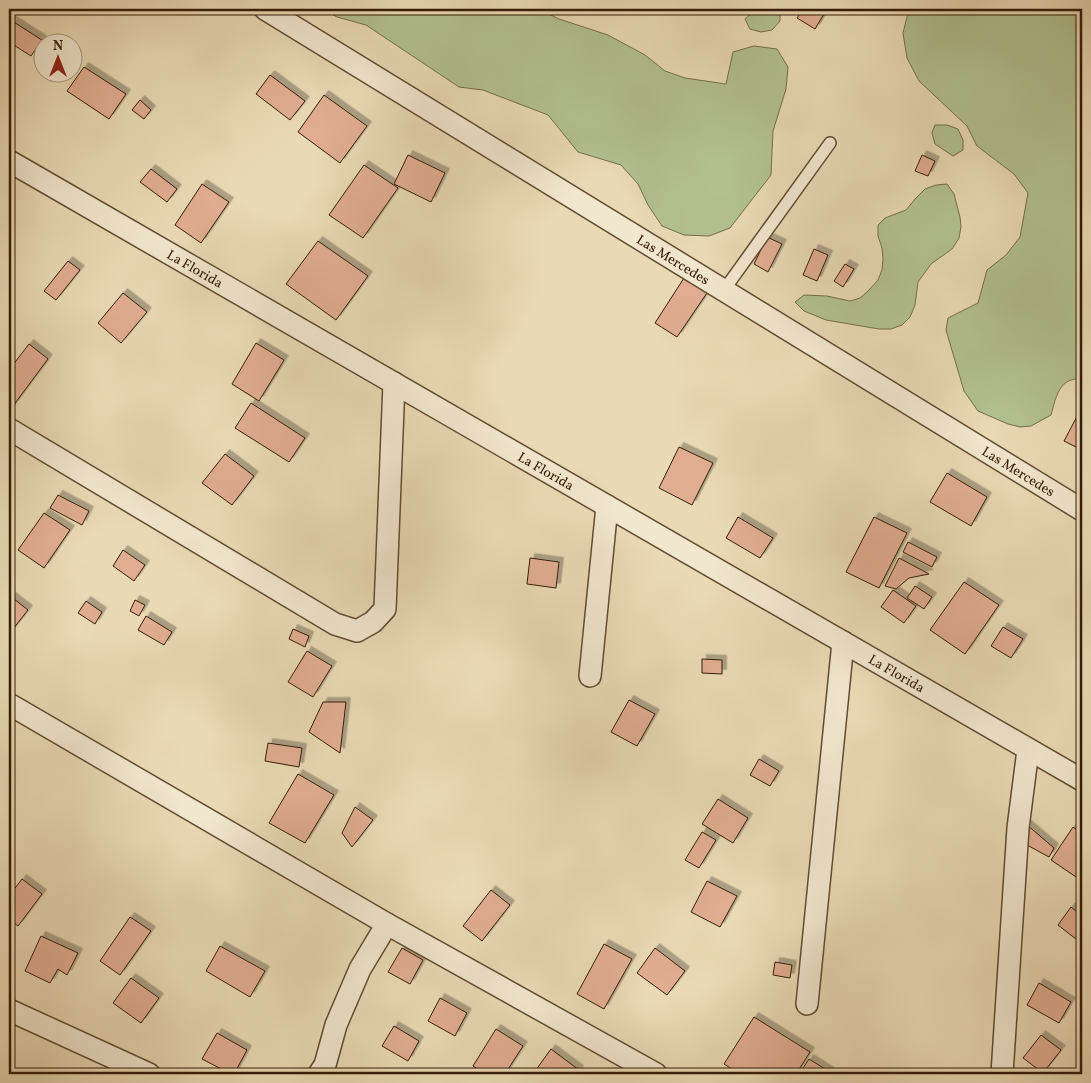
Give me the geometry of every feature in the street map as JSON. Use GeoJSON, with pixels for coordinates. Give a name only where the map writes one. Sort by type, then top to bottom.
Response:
{"type":"FeatureCollection","features":[{"type":"Feature","properties":{"kind":"street","name":"Las Mercedes"},"geometry":{"type":"LineString","coordinates":[[265,9],[1082,510]]}},
{"type":"Feature","properties":{"kind":"street","name":"La Florida"},"geometry":{"type":"LineString","coordinates":[[9,161],[1082,780]]}},
{"type":"Feature","properties":{"kind":"street"},"geometry":{"type":"LineString","coordinates":[[9,429],[335,624],[357,631],[373,622],[385,609],[394,383]]}},
{"type":"Feature","properties":{"kind":"street"},"geometry":{"type":"LineString","coordinates":[[590,676],[607,506]]}},
{"type":"Feature","properties":{"kind":"street"},"geometry":{"type":"LineString","coordinates":[[808,1004],[842,642]]}},
{"type":"Feature","properties":{"kind":"street"},"geometry":{"type":"LineString","coordinates":[[9,704],[387,924],[656,1074]]}},
{"type":"Feature","properties":{"kind":"street"},"geometry":{"type":"LineString","coordinates":[[1002,1074],[1018,828],[1028,750]]}},
{"type":"Feature","properties":{"kind":"street"},"geometry":{"type":"LineString","coordinates":[[319,1074],[325,1066],[336,1025],[360,969],[387,924]]}},
{"type":"Feature","properties":{"kind":"street"},"geometry":{"type":"LineString","coordinates":[[9,1010],[149,1074]]}},
{"type":"Feature","properties":{"kind":"lane"},"geometry":{"type":"LineString","coordinates":[[724,290],[830,142]]}},
{"type":"Feature","properties":{"kind":"green space"},"geometry":{"type":"Polygon","coordinates":[[[322,9],[538,9],[559,19],[608,35],[645,55],[665,71],[685,78],[726,84],[733,52],[754,46],[777,49],[788,67],[786,89],[773,131],[771,175],[730,228],[709,236],[684,235],[662,226],[648,205],[638,184],[621,165],[578,152],[548,115],[483,90],[459,87],[366,25],[337,17],[322,9]]]}},
{"type":"Feature","properties":{"kind":"green space"},"geometry":{"type":"Polygon","coordinates":[[[756,9],[777,9],[780,12],[780,21],[772,30],[761,32],[750,29],[745,19],[756,9]]]}},
{"type":"Feature","properties":{"kind":"green space"},"geometry":{"type":"Polygon","coordinates":[[[909,9],[1082,9],[1082,379],[1074,379],[1063,385],[1057,395],[1051,415],[1031,426],[1020,427],[1008,424],[978,411],[964,391],[946,330],[948,318],[978,303],[987,270],[1006,255],[1020,237],[1028,193],[1014,174],[977,146],[967,126],[919,81],[907,58],[903,33],[909,9]]]}},
{"type":"Feature","properties":{"kind":"green space"},"geometry":{"type":"Polygon","coordinates":[[[935,125],[947,125],[958,129],[963,140],[963,150],[953,156],[935,144],[932,133],[935,125]]]}},
{"type":"Feature","properties":{"kind":"green space"},"geometry":{"type":"Polygon","coordinates":[[[947,184],[954,194],[960,217],[959,238],[952,249],[931,264],[918,282],[915,305],[910,317],[902,325],[891,329],[879,329],[826,320],[804,311],[795,302],[804,295],[827,296],[850,301],[860,298],[878,280],[882,270],[883,259],[878,236],[878,225],[885,218],[906,210],[925,189],[947,184]]]}},
{"type":"Feature","properties":{"kind":"building"},"geometry":{"type":"Polygon","coordinates":[[[803,9],[827,9],[815,29],[797,18],[803,9]]]}},
{"type":"Feature","properties":{"kind":"building"},"geometry":{"type":"Polygon","coordinates":[[[9,19],[32,34],[32,55],[31,56],[9,42],[9,19]]]}},
{"type":"Feature","properties":{"kind":"building"},"geometry":{"type":"Polygon","coordinates":[[[84,67],[126,94],[109,119],[67,91],[73,82],[82,82],[82,70],[84,67]]]}},
{"type":"Feature","properties":{"kind":"building"},"geometry":{"type":"Polygon","coordinates":[[[270,75],[305,101],[290,120],[256,94],[270,75]]]}},
{"type":"Feature","properties":{"kind":"building"},"geometry":{"type":"Polygon","coordinates":[[[324,95],[367,126],[340,163],[298,132],[324,95]]]}},
{"type":"Feature","properties":{"kind":"building"},"geometry":{"type":"Polygon","coordinates":[[[140,100],[151,110],[144,119],[132,110],[140,100]]]}},
{"type":"Feature","properties":{"kind":"building"},"geometry":{"type":"Polygon","coordinates":[[[408,155],[445,173],[431,202],[394,184],[408,155]]]}},
{"type":"Feature","properties":{"kind":"building"},"geometry":{"type":"Polygon","coordinates":[[[922,155],[935,161],[928,176],[915,171],[922,155]]]}},
{"type":"Feature","properties":{"kind":"building"},"geometry":{"type":"Polygon","coordinates":[[[364,165],[398,188],[363,238],[329,215],[364,165]]]}},
{"type":"Feature","properties":{"kind":"building"},"geometry":{"type":"Polygon","coordinates":[[[151,169],[177,189],[167,202],[140,182],[151,169]]]}},
{"type":"Feature","properties":{"kind":"building"},"geometry":{"type":"Polygon","coordinates":[[[202,184],[229,202],[201,243],[175,225],[202,184]]]}},
{"type":"Feature","properties":{"kind":"building"},"geometry":{"type":"Polygon","coordinates":[[[767,237],[782,244],[768,272],[754,264],[767,237]]]}},
{"type":"Feature","properties":{"kind":"building"},"geometry":{"type":"Polygon","coordinates":[[[318,241],[368,276],[336,320],[286,284],[318,241]]]}},
{"type":"Feature","properties":{"kind":"building"},"geometry":{"type":"Polygon","coordinates":[[[814,249],[828,255],[817,281],[803,275],[814,249]]]}},
{"type":"Feature","properties":{"kind":"building"},"geometry":{"type":"Polygon","coordinates":[[[68,261],[80,270],[56,300],[44,291],[68,261]]]}},
{"type":"Feature","properties":{"kind":"building"},"geometry":{"type":"Polygon","coordinates":[[[845,264],[854,269],[843,287],[834,281],[845,264]]]}},
{"type":"Feature","properties":{"kind":"building"},"geometry":{"type":"Polygon","coordinates":[[[684,278],[707,293],[677,337],[655,323],[684,278]]]}},
{"type":"Feature","properties":{"kind":"building"},"geometry":{"type":"Polygon","coordinates":[[[123,293],[147,312],[121,343],[98,323],[123,293]]]}},
{"type":"Feature","properties":{"kind":"building"},"geometry":{"type":"Polygon","coordinates":[[[256,343],[284,360],[259,401],[232,384],[256,343]]]}},
{"type":"Feature","properties":{"kind":"building"},"geometry":{"type":"Polygon","coordinates":[[[29,344],[48,359],[10,410],[9,370],[29,344]]]}},
{"type":"Feature","properties":{"kind":"building"},"geometry":{"type":"Polygon","coordinates":[[[251,403],[305,438],[289,462],[235,428],[251,403]]]}},
{"type":"Feature","properties":{"kind":"building"},"geometry":{"type":"Polygon","coordinates":[[[1082,407],[1082,450],[1064,441],[1082,407]]]}},
{"type":"Feature","properties":{"kind":"building"},"geometry":{"type":"Polygon","coordinates":[[[679,447],[713,463],[692,505],[659,488],[679,447]]]}},
{"type":"Feature","properties":{"kind":"building"},"geometry":{"type":"Polygon","coordinates":[[[225,454],[254,476],[232,505],[202,483],[225,454]]]}},
{"type":"Feature","properties":{"kind":"building"},"geometry":{"type":"Polygon","coordinates":[[[947,473],[987,497],[971,526],[930,502],[947,473]]]}},
{"type":"Feature","properties":{"kind":"building"},"geometry":{"type":"Polygon","coordinates":[[[58,495],[89,511],[82,525],[50,508],[58,495]]]}},
{"type":"Feature","properties":{"kind":"building"},"geometry":{"type":"Polygon","coordinates":[[[44,513],[70,530],[44,568],[18,550],[44,513]]]}},
{"type":"Feature","properties":{"kind":"building"},"geometry":{"type":"Polygon","coordinates":[[[738,517],[773,538],[760,558],[726,538],[738,517]]]}},
{"type":"Feature","properties":{"kind":"building"},"geometry":{"type":"Polygon","coordinates":[[[874,517],[907,533],[879,588],[846,572],[874,517]]]}},
{"type":"Feature","properties":{"kind":"building"},"geometry":{"type":"Polygon","coordinates":[[[908,542],[937,557],[932,567],[903,552],[908,542]]]}},
{"type":"Feature","properties":{"kind":"building"},"geometry":{"type":"Polygon","coordinates":[[[123,550],[145,565],[134,581],[113,566],[123,550]]]}},
{"type":"Feature","properties":{"kind":"building"},"geometry":{"type":"Polygon","coordinates":[[[530,558],[559,562],[556,588],[527,584],[530,558]]]}},
{"type":"Feature","properties":{"kind":"building"},"geometry":{"type":"Polygon","coordinates":[[[899,558],[929,574],[909,578],[896,589],[885,586],[899,558]]]}},
{"type":"Feature","properties":{"kind":"building"},"geometry":{"type":"Polygon","coordinates":[[[964,582],[999,605],[965,654],[930,630],[964,582]]]}},
{"type":"Feature","properties":{"kind":"building"},"geometry":{"type":"Polygon","coordinates":[[[915,586],[932,597],[924,609],[907,598],[915,586]]]}},
{"type":"Feature","properties":{"kind":"building"},"geometry":{"type":"Polygon","coordinates":[[[893,590],[916,606],[904,623],[881,607],[893,590]]]}},
{"type":"Feature","properties":{"kind":"building"},"geometry":{"type":"Polygon","coordinates":[[[9,595],[28,610],[9,634],[9,595]]]}},
{"type":"Feature","properties":{"kind":"building"},"geometry":{"type":"Polygon","coordinates":[[[135,600],[145,605],[139,616],[130,611],[135,600]]]}},
{"type":"Feature","properties":{"kind":"building"},"geometry":{"type":"Polygon","coordinates":[[[86,601],[102,612],[95,624],[78,613],[86,601]]]}},
{"type":"Feature","properties":{"kind":"building"},"geometry":{"type":"Polygon","coordinates":[[[146,616],[172,632],[164,645],[138,630],[146,616]]]}},
{"type":"Feature","properties":{"kind":"building"},"geometry":{"type":"Polygon","coordinates":[[[1003,627],[1023,639],[1011,658],[991,646],[1003,627]]]}},
{"type":"Feature","properties":{"kind":"building"},"geometry":{"type":"Polygon","coordinates":[[[293,629],[309,636],[305,647],[289,639],[293,629]]]}},
{"type":"Feature","properties":{"kind":"building"},"geometry":{"type":"Polygon","coordinates":[[[307,651],[332,666],[313,697],[288,682],[307,651]]]}},
{"type":"Feature","properties":{"kind":"building"},"geometry":{"type":"Polygon","coordinates":[[[702,659],[722,660],[722,674],[702,673],[702,659]]]}},
{"type":"Feature","properties":{"kind":"building"},"geometry":{"type":"Polygon","coordinates":[[[629,700],[655,714],[637,746],[611,732],[629,700]]]}},
{"type":"Feature","properties":{"kind":"building"},"geometry":{"type":"Polygon","coordinates":[[[323,702],[346,702],[340,753],[309,732],[323,702]]]}},
{"type":"Feature","properties":{"kind":"building"},"geometry":{"type":"Polygon","coordinates":[[[268,743],[302,748],[299,767],[265,761],[268,743]]]}},
{"type":"Feature","properties":{"kind":"building"},"geometry":{"type":"Polygon","coordinates":[[[759,759],[779,771],[770,786],[750,775],[759,759]]]}},
{"type":"Feature","properties":{"kind":"building"},"geometry":{"type":"Polygon","coordinates":[[[298,774],[334,795],[305,843],[269,823],[298,774]]]}},
{"type":"Feature","properties":{"kind":"building"},"geometry":{"type":"Polygon","coordinates":[[[718,799],[748,818],[733,843],[702,824],[718,799]]]}},
{"type":"Feature","properties":{"kind":"building"},"geometry":{"type":"Polygon","coordinates":[[[355,807],[373,820],[352,847],[342,833],[355,807]]]}},
{"type":"Feature","properties":{"kind":"building"},"geometry":{"type":"Polygon","coordinates":[[[1026,824],[1054,848],[1049,857],[1027,845],[1026,824]]]}},
{"type":"Feature","properties":{"kind":"building"},"geometry":{"type":"Polygon","coordinates":[[[1073,827],[1082,834],[1082,881],[1051,860],[1073,827]]]}},
{"type":"Feature","properties":{"kind":"building"},"geometry":{"type":"Polygon","coordinates":[[[702,832],[716,840],[699,868],[685,860],[702,832]]]}},
{"type":"Feature","properties":{"kind":"building"},"geometry":{"type":"Polygon","coordinates":[[[22,879],[42,894],[18,926],[9,919],[9,896],[22,879]]]}},
{"type":"Feature","properties":{"kind":"building"},"geometry":{"type":"Polygon","coordinates":[[[707,881],[737,896],[720,927],[691,912],[707,881]]]}},
{"type":"Feature","properties":{"kind":"building"},"geometry":{"type":"Polygon","coordinates":[[[491,890],[510,905],[482,941],[463,926],[491,890]]]}},
{"type":"Feature","properties":{"kind":"building"},"geometry":{"type":"Polygon","coordinates":[[[1071,907],[1082,916],[1081,943],[1058,925],[1071,907]]]}},
{"type":"Feature","properties":{"kind":"building"},"geometry":{"type":"Polygon","coordinates":[[[130,917],[151,931],[120,975],[100,961],[130,917]]]}},
{"type":"Feature","properties":{"kind":"building"},"geometry":{"type":"Polygon","coordinates":[[[41,936],[78,953],[67,975],[58,969],[50,983],[25,971],[41,936]]]}},
{"type":"Feature","properties":{"kind":"building"},"geometry":{"type":"Polygon","coordinates":[[[604,944],[632,959],[604,1009],[577,994],[604,944]]]}},
{"type":"Feature","properties":{"kind":"building"},"geometry":{"type":"Polygon","coordinates":[[[220,946],[265,971],[250,997],[206,971],[220,946]]]}},
{"type":"Feature","properties":{"kind":"building"},"geometry":{"type":"Polygon","coordinates":[[[402,948],[423,960],[410,984],[388,972],[402,948]]]}},
{"type":"Feature","properties":{"kind":"building"},"geometry":{"type":"Polygon","coordinates":[[[655,948],[685,971],[667,995],[637,973],[655,948]]]}},
{"type":"Feature","properties":{"kind":"building"},"geometry":{"type":"Polygon","coordinates":[[[775,962],[792,965],[790,978],[773,975],[775,962]]]}},
{"type":"Feature","properties":{"kind":"building"},"geometry":{"type":"Polygon","coordinates":[[[131,978],[159,998],[141,1023],[113,1003],[131,978]]]}},
{"type":"Feature","properties":{"kind":"building"},"geometry":{"type":"Polygon","coordinates":[[[1039,983],[1071,1002],[1059,1023],[1027,1005],[1039,983]]]}},
{"type":"Feature","properties":{"kind":"building"},"geometry":{"type":"Polygon","coordinates":[[[440,998],[467,1013],[455,1036],[428,1021],[440,998]]]}},
{"type":"Feature","properties":{"kind":"building"},"geometry":{"type":"Polygon","coordinates":[[[754,1017],[810,1052],[796,1074],[740,1074],[724,1064],[754,1017]]]}},
{"type":"Feature","properties":{"kind":"building"},"geometry":{"type":"Polygon","coordinates":[[[394,1026],[419,1041],[408,1061],[382,1046],[394,1026]]]}},
{"type":"Feature","properties":{"kind":"building"},"geometry":{"type":"Polygon","coordinates":[[[496,1029],[523,1046],[505,1074],[485,1074],[473,1066],[496,1029]]]}},
{"type":"Feature","properties":{"kind":"building"},"geometry":{"type":"Polygon","coordinates":[[[217,1033],[247,1050],[234,1074],[202,1059],[217,1033]]]}},
{"type":"Feature","properties":{"kind":"building"},"geometry":{"type":"Polygon","coordinates":[[[1041,1035],[1061,1050],[1043,1073],[1023,1058],[1041,1035]]]}},
{"type":"Feature","properties":{"kind":"building"},"geometry":{"type":"Polygon","coordinates":[[[551,1049],[579,1070],[576,1074],[533,1074],[551,1049]]]}},
{"type":"Feature","properties":{"kind":"building"},"geometry":{"type":"Polygon","coordinates":[[[809,1059],[830,1072],[828,1074],[799,1074],[809,1059]]]}}]}
